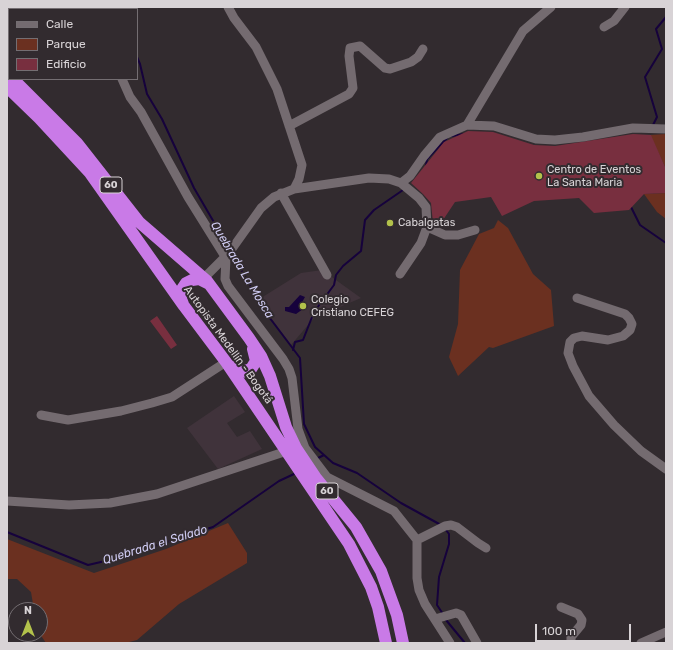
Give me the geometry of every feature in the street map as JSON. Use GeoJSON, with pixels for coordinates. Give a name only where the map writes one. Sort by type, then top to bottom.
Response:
{"type":"FeatureCollection","features":[{"type":"Feature","properties":{"kind":"highway","name":"Autopista Medellín - Bogotá"},"geometry":{"type":"LineString","coordinates":[[14,80],[77,143],[139,222],[208,282],[261,356],[270,376],[286,427],[296,448],[316,478],[356,527],[381,571],[397,615],[403,643]]}},
{"type":"Feature","properties":{"kind":"highway","name":"Autopista Medellín - Bogotá"},"geometry":{"type":"LineString","coordinates":[[7,87],[44,123],[90,173],[184,306],[226,362],[287,451],[349,544],[362,567],[378,607],[386,643]]}},
{"type":"Feature","properties":{"kind":"highway"},"geometry":{"type":"LineString","coordinates":[[184,306],[180,296],[186,283],[192,280],[208,282]]}},
{"type":"Feature","properties":{"kind":"highway"},"geometry":{"type":"LineString","coordinates":[[226,362],[237,371],[242,372],[253,367],[256,356],[248,338]]}},
{"type":"Feature","properties":{"kind":"street"},"geometry":{"type":"LineString","coordinates":[[228,7],[234,18],[256,47],[269,71],[289,126],[302,165],[299,180],[294,189]]}},
{"type":"Feature","properties":{"kind":"street"},"geometry":{"type":"LineString","coordinates":[[467,125],[524,30],[551,7]]}},
{"type":"Feature","properties":{"kind":"street"},"geometry":{"type":"LineString","coordinates":[[604,27],[614,20],[625,7]]}},
{"type":"Feature","properties":{"kind":"street"},"geometry":{"type":"LineString","coordinates":[[289,126],[349,94],[353,88],[349,56],[350,48],[360,46],[385,68],[411,62],[418,57],[423,49]]}},
{"type":"Feature","properties":{"kind":"street"},"geometry":{"type":"LineString","coordinates":[[122,80],[130,97],[141,112],[188,197],[230,253],[225,279],[228,286],[289,369],[292,378],[298,430],[301,441],[327,477],[394,511],[417,540],[417,578],[419,590],[425,604],[442,617],[450,643]]}},
{"type":"Feature","properties":{"kind":"street"},"geometry":{"type":"LineString","coordinates":[[404,185],[424,156],[440,137],[467,125],[494,126],[536,139],[555,140],[583,137],[633,128],[666,128]]}},
{"type":"Feature","properties":{"kind":"street"},"geometry":{"type":"LineString","coordinates":[[208,282],[261,208],[281,193],[294,189],[375,177],[389,179],[404,185],[419,198],[426,207],[427,227],[421,243],[400,274]]}},
{"type":"Feature","properties":{"kind":"street"},"geometry":{"type":"LineString","coordinates":[[281,193],[328,275]]}},
{"type":"Feature","properties":{"kind":"street"},"geometry":{"type":"LineString","coordinates":[[427,227],[446,235],[458,235],[475,230]]}},
{"type":"Feature","properties":{"kind":"street"},"geometry":{"type":"LineString","coordinates":[[577,298],[625,314],[629,318],[632,324],[630,330],[623,336],[608,340],[582,336],[574,338],[570,342],[568,353],[573,366],[594,402],[614,425],[641,451],[666,469]]}},
{"type":"Feature","properties":{"kind":"street"},"geometry":{"type":"LineString","coordinates":[[41,415],[68,420],[121,411],[152,403],[172,397],[226,362]]}},
{"type":"Feature","properties":{"kind":"street"},"geometry":{"type":"LineString","coordinates":[[7,501],[69,505],[110,503],[157,494],[287,451]]}},
{"type":"Feature","properties":{"kind":"street"},"geometry":{"type":"LineString","coordinates":[[417,540],[446,526],[457,527],[486,548]]}},
{"type":"Feature","properties":{"kind":"street"},"geometry":{"type":"LineString","coordinates":[[561,607],[578,614],[582,620],[581,626],[571,637],[570,643]]}},
{"type":"Feature","properties":{"kind":"street"},"geometry":{"type":"LineString","coordinates":[[442,617],[456,613],[461,615],[477,643]]}},
{"type":"Feature","properties":{"kind":"street"},"geometry":{"type":"LineString","coordinates":[[641,643],[666,632]]}},
{"type":"Feature","properties":{"kind":"shaded area","name":"Colegio Cristiano CEFEG"},"geometry":{"type":"Polygon","coordinates":[[[322,270],[361,298],[314,318],[291,345],[268,314],[261,298],[301,273],[322,270]]]}},
{"type":"Feature","properties":{"kind":"shaded area"},"geometry":{"type":"Polygon","coordinates":[[[300,295],[305,297],[301,304],[303,309],[296,314],[285,311],[285,307],[289,307],[300,295]]]}},
{"type":"Feature","properties":{"kind":"shaded area"},"geometry":{"type":"Polygon","coordinates":[[[234,396],[245,412],[227,423],[237,437],[250,431],[262,449],[218,469],[187,428],[234,396]]]}},
{"type":"Feature","properties":{"kind":"green space"},"geometry":{"type":"Polygon","coordinates":[[[666,134],[666,169],[650,135],[666,134]]]}},
{"type":"Feature","properties":{"kind":"green space"},"geometry":{"type":"Polygon","coordinates":[[[666,193],[666,219],[657,212],[644,194],[666,193]]]}},
{"type":"Feature","properties":{"kind":"green space"},"geometry":{"type":"Polygon","coordinates":[[[498,220],[508,228],[533,274],[551,290],[554,326],[493,348],[489,347],[458,376],[449,357],[458,324],[460,270],[479,234],[494,228],[498,220]]]}},
{"type":"Feature","properties":{"kind":"green space"},"geometry":{"type":"Polygon","coordinates":[[[228,523],[247,553],[247,563],[179,604],[137,640],[125,643],[46,643],[45,642],[48,642],[48,602],[33,602],[31,592],[17,579],[7,579],[7,539],[94,573],[166,549],[228,523]]]}},
{"type":"Feature","properties":{"kind":"building","name":"Centro de Eventos La Santa Maria"},"geometry":{"type":"Polygon","coordinates":[[[468,131],[493,132],[534,145],[555,146],[633,134],[651,135],[666,169],[666,193],[644,194],[629,210],[594,213],[579,198],[534,201],[502,216],[491,197],[455,202],[439,226],[433,223],[431,203],[411,183],[444,142],[468,131]]]}},
{"type":"Feature","properties":{"kind":"building"},"geometry":{"type":"Polygon","coordinates":[[[157,316],[177,345],[171,349],[150,321],[157,316]]]}},
{"type":"Feature","properties":{"kind":"waterway"},"geometry":{"type":"LineString","coordinates":[[653,125],[657,117],[645,77],[662,49],[656,29],[666,17]]}},
{"type":"Feature","properties":{"kind":"waterway","name":"Quebrada La Mosca"},"geometry":{"type":"LineString","coordinates":[[138,59],[147,94],[162,119],[194,188],[229,248]]}},
{"type":"Feature","properties":{"kind":"waterway"},"geometry":{"type":"LineString","coordinates":[[452,136],[464,134]]}},
{"type":"Feature","properties":{"kind":"waterway"},"geometry":{"type":"LineString","coordinates":[[426,166],[427,159],[447,138]]}},
{"type":"Feature","properties":{"kind":"waterway"},"geometry":{"type":"LineString","coordinates":[[293,350],[295,342],[303,340],[314,312],[334,285],[336,275],[343,266],[361,251],[365,220],[374,210],[403,190]]}},
{"type":"Feature","properties":{"kind":"waterway"},"geometry":{"type":"LineString","coordinates":[[631,207],[640,225],[666,243]]}},
{"type":"Feature","properties":{"kind":"waterway","name":"Quebrada La Mosca"},"geometry":{"type":"LineString","coordinates":[[232,253],[263,309],[300,358],[304,424],[315,447],[333,463],[357,473],[401,503],[441,525]]}},
{"type":"Feature","properties":{"kind":"waterway","name":"Quebrada La Mosca"},"geometry":{"type":"LineString","coordinates":[[318,458],[324,455]]}},
{"type":"Feature","properties":{"kind":"waterway","name":"Quebrada el Salado"},"geometry":{"type":"LineString","coordinates":[[7,532],[88,565],[118,558],[213,527],[279,481],[294,474]]}},
{"type":"Feature","properties":{"kind":"waterway","name":"Quebrada La Mosca"},"geometry":{"type":"LineString","coordinates":[[443,614],[437,605],[439,577],[449,544],[449,534],[446,530]]}},
{"type":"Feature","properties":{"kind":"waterway","name":"Quebrada La Mosca"},"geometry":{"type":"LineString","coordinates":[[446,620],[465,643]]}},
{"type":"Feature","properties":{"kind":"place","name":"Centro de Eventos La Santa Maria"},"geometry":{"type":"Point","coordinates":[539,176]}},
{"type":"Feature","properties":{"kind":"place","name":"Cabalgatas"},"geometry":{"type":"Point","coordinates":[390,223]}},
{"type":"Feature","properties":{"kind":"place","name":"Colegio Cristiano CEFEG"},"geometry":{"type":"Point","coordinates":[303,306]}}]}
